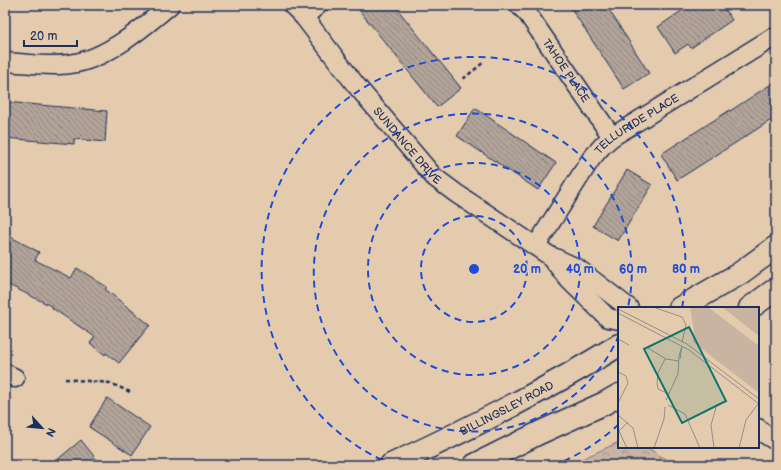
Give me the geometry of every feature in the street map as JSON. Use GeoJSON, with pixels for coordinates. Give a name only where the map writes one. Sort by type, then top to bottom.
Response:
{"type":"FeatureCollection","features":[{"type":"Feature","properties":{"kind":"main road"},"geometry":{"type":"LineString","coordinates":[[682,307],[739,274],[776,247]]}},
{"type":"Feature","properties":{"kind":"main road"},"geometry":{"type":"LineString","coordinates":[[751,307],[776,289]]}},
{"type":"Feature","properties":{"kind":"main road","name":"BILLINGSLEY ROAD"},"geometry":{"type":"LineString","coordinates":[[391,465],[450,437],[583,367],[618,345]]}},
{"type":"Feature","properties":{"kind":"main road"},"geometry":{"type":"LineString","coordinates":[[475,465],[539,432],[605,403],[618,396]]}},
{"type":"Feature","properties":{"kind":"street"},"geometry":{"type":"LineString","coordinates":[[5,62],[69,64],[86,61],[100,56],[133,34],[170,5]]}},
{"type":"Feature","properties":{"kind":"street"},"geometry":{"type":"LineString","coordinates":[[298,11],[318,5]]}},
{"type":"Feature","properties":{"kind":"street","name":"TAHOE PLACE"},"geometry":{"type":"LineString","coordinates":[[519,5],[527,13],[612,137]]}},
{"type":"Feature","properties":{"kind":"street","name":"SUNDANCE DRIVE"},"geometry":{"type":"LineString","coordinates":[[298,11],[354,84],[434,177],[550,256],[577,268],[628,307]]}},
{"type":"Feature","properties":{"kind":"street","name":"TELLURIDE PLACE"},"geometry":{"type":"LineString","coordinates":[[536,246],[591,159],[612,137],[772,38]]}},
{"type":"Feature","properties":{"kind":"street","name":"SUNDANCE DRIVE"},"geometry":{"type":"LineString","coordinates":[[550,256],[569,280],[608,318],[618,320]]}},
{"type":"Feature","properties":{"kind":"street"},"geometry":{"type":"LineString","coordinates":[[759,429],[776,441]]}},
{"type":"Feature","properties":{"kind":"path"},"geometry":{"type":"LineString","coordinates":[[463,79],[484,62]]}},
{"type":"Feature","properties":{"kind":"path"},"geometry":{"type":"LineString","coordinates":[[65,379],[110,383],[130,392]]}},
{"type":"Feature","properties":{"kind":"green space"},"geometry":{"type":"Polygon","coordinates":[[[618,442],[618,448],[648,448],[675,465],[569,465],[618,442]]]}},
{"type":"Feature","properties":{"kind":"building"},"geometry":{"type":"Polygon","coordinates":[[[355,5],[394,5],[461,88],[437,107],[355,5]]]}},
{"type":"Feature","properties":{"kind":"building"},"geometry":{"type":"Polygon","coordinates":[[[569,5],[606,5],[649,73],[624,89],[569,5]]]}},
{"type":"Feature","properties":{"kind":"building"},"geometry":{"type":"Polygon","coordinates":[[[690,5],[722,5],[732,20],[691,48],[688,44],[675,53],[658,27],[690,5]]]}},
{"type":"Feature","properties":{"kind":"building"},"geometry":{"type":"Polygon","coordinates":[[[776,81],[776,117],[677,180],[661,154],[776,81]]]}},
{"type":"Feature","properties":{"kind":"building"},"geometry":{"type":"Polygon","coordinates":[[[5,102],[107,111],[105,142],[74,139],[74,144],[5,138],[5,102]]]}},
{"type":"Feature","properties":{"kind":"building"},"geometry":{"type":"Polygon","coordinates":[[[475,108],[556,163],[538,190],[457,136],[475,108]]]}},
{"type":"Feature","properties":{"kind":"building"},"geometry":{"type":"Polygon","coordinates":[[[627,170],[652,185],[618,241],[593,226],[627,170]]]}},
{"type":"Feature","properties":{"kind":"building"},"geometry":{"type":"Polygon","coordinates":[[[5,234],[39,252],[35,260],[71,278],[77,268],[107,287],[105,289],[150,325],[119,363],[106,353],[105,355],[90,343],[95,337],[52,308],[53,307],[5,283],[5,234]]]}},
{"type":"Feature","properties":{"kind":"building"},"geometry":{"type":"Polygon","coordinates":[[[107,398],[150,427],[132,455],[89,427],[107,398]]]}},
{"type":"Feature","properties":{"kind":"building"},"geometry":{"type":"Polygon","coordinates":[[[81,440],[101,465],[51,465],[81,440]]]}}]}
